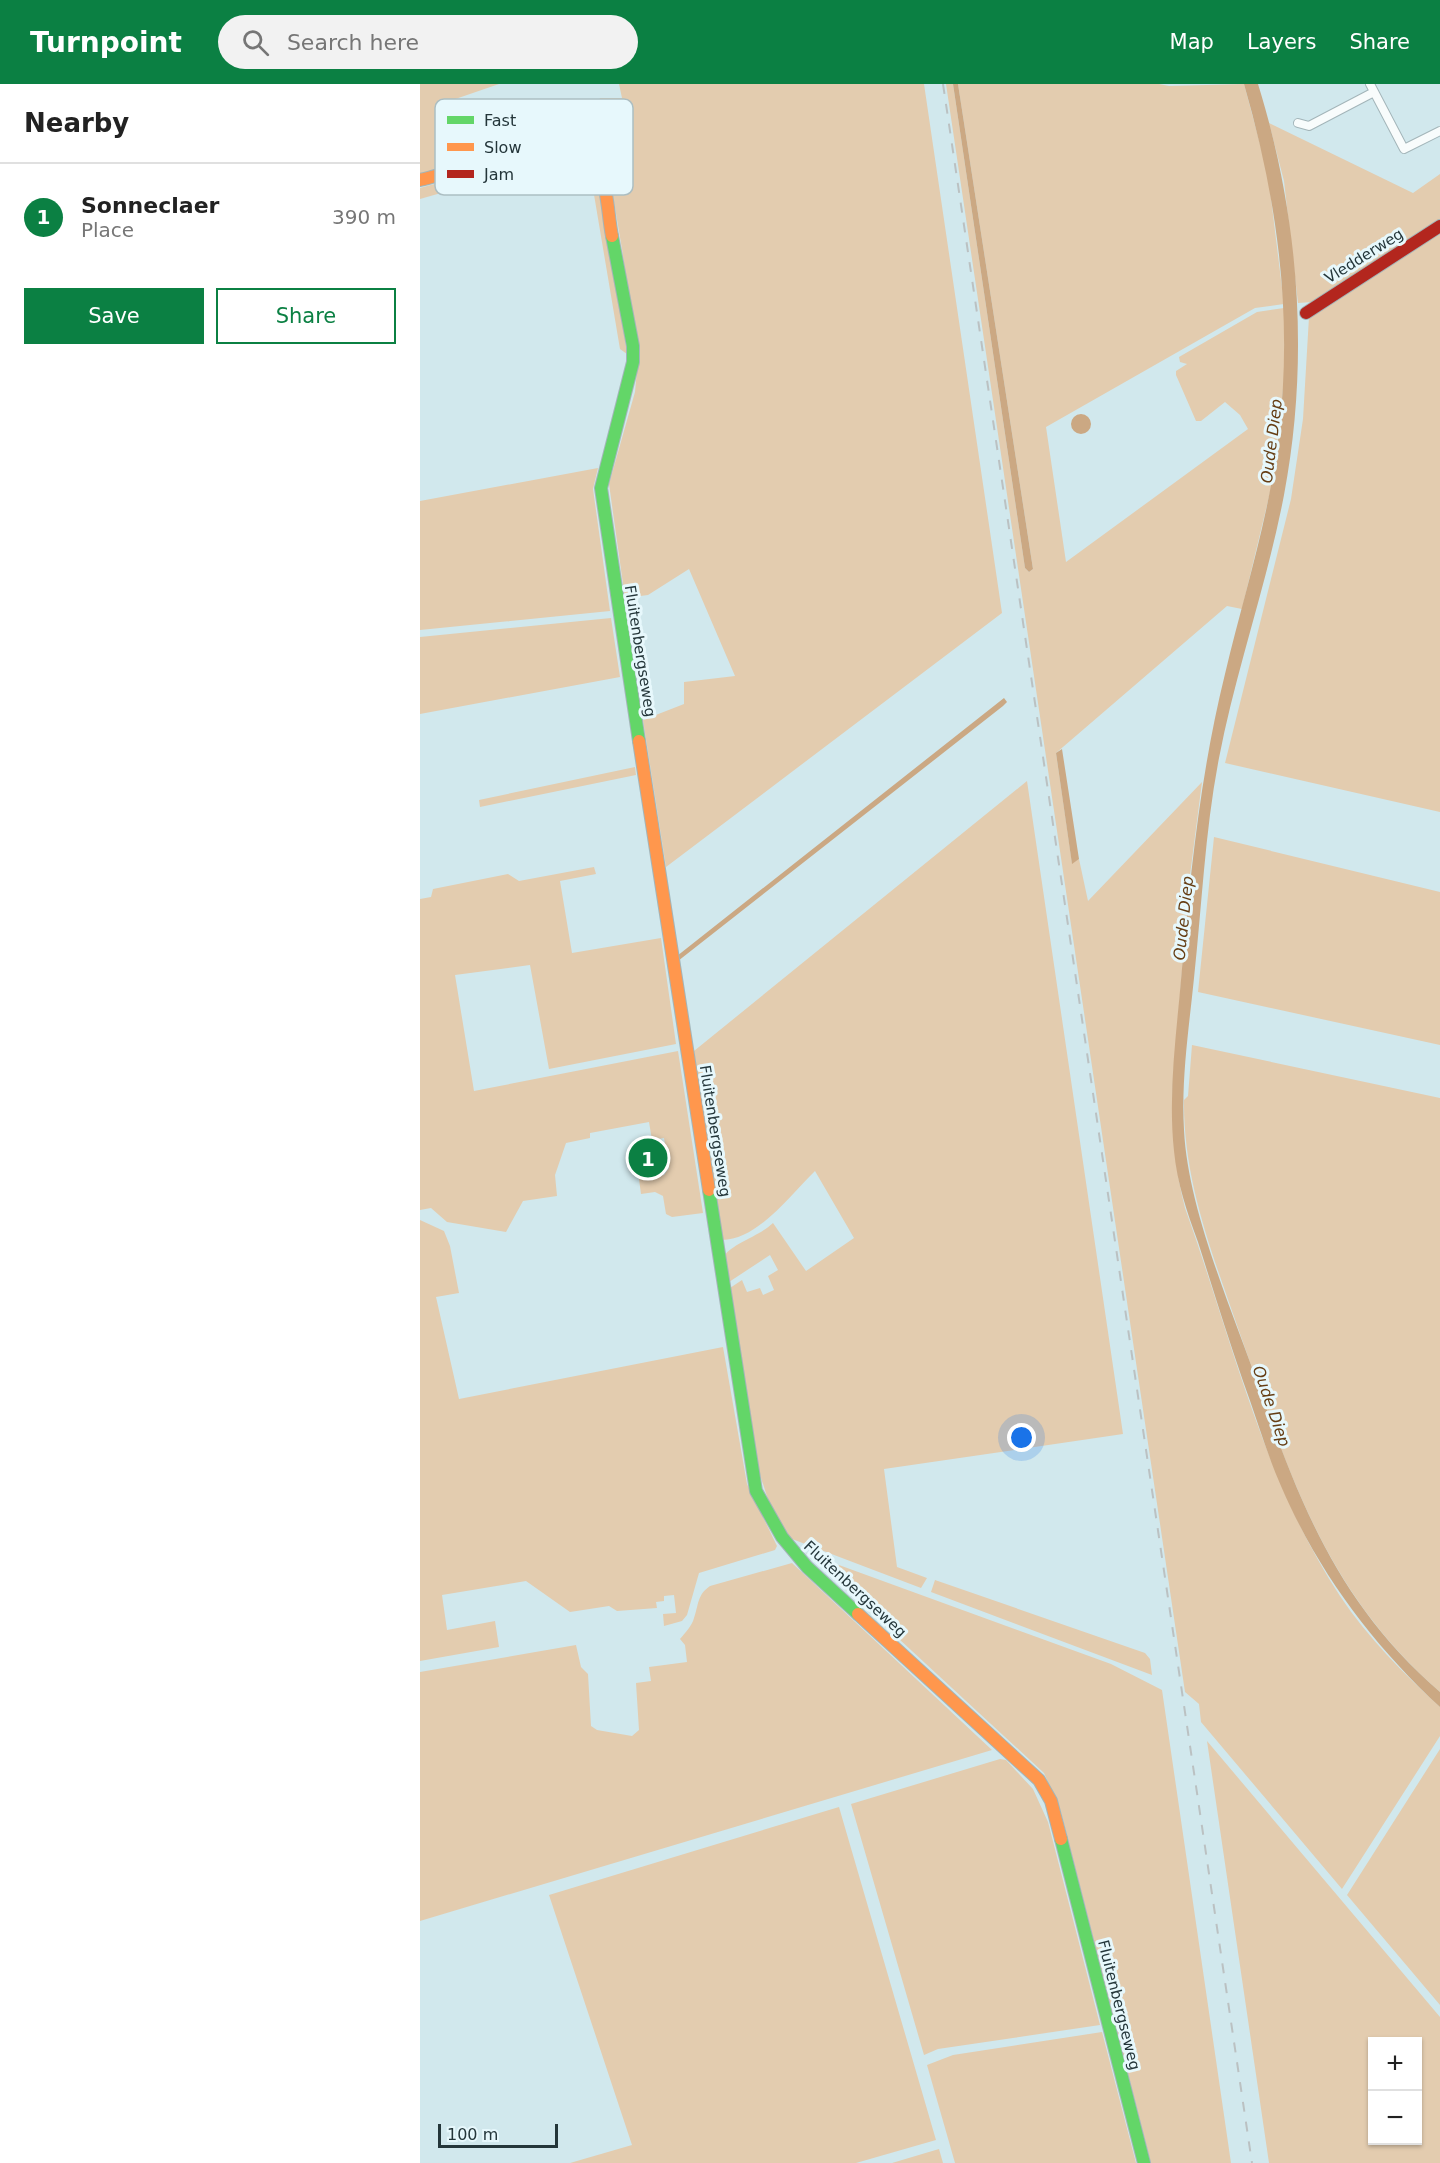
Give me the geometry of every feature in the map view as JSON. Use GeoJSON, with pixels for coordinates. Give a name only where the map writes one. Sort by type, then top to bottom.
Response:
{"type":"FeatureCollection","features":[{"type":"Feature","properties":{"kind":"street"},"geometry":{"type":"LineString","coordinates":[[1298,123],[1309,126],[1372,88],[1404,149],[1440,131]]}},
{"type":"Feature","properties":{"kind":"street","name":"Fluitenbergseweg"},"geometry":{"type":"LineString","coordinates":[[420,180],[435,176]]}},
{"type":"Feature","properties":{"kind":"street","name":"Fluitenbergseweg"},"geometry":{"type":"LineString","coordinates":[[604,195],[633,346],[633,362],[601,488],[603,509],[756,1491],[782,1537],[807,1567],[1010,1751],[1039,1780],[1052,1801],[1144,2163]]}},
{"type":"Feature","properties":{"kind":"street","name":"Vledderweg"},"geometry":{"type":"LineString","coordinates":[[1306,314],[1312,307],[1440,226]]}},
{"type":"Feature","properties":{"kind":"shaded area"},"geometry":{"type":"Polygon","coordinates":[[[420,84],[499,84],[455,99],[435,99],[435,174],[420,178],[420,84]]]}},
{"type":"Feature","properties":{"kind":"shaded area"},"geometry":{"type":"Polygon","coordinates":[[[619,84],[924,84],[1002,613],[666,867],[643,720],[684,704],[684,682],[735,676],[689,569],[648,595],[625,598],[609,484],[635,392],[638,359],[613,196],[633,195],[633,99],[600,99],[622,98],[619,84]]]}},
{"type":"Feature","properties":{"kind":"shaded area"},"geometry":{"type":"Polygon","coordinates":[[[946,84],[953,84],[1025,568],[1029,572],[1033,569],[958,84],[1159,84],[1169,86],[1244,84],[1268,174],[1284,304],[1255,308],[1046,427],[1066,562],[1248,429],[1240,415],[1225,402],[1201,421],[1196,421],[1176,375],[1176,371],[1187,364],[1180,362],[1179,357],[1257,312],[1284,308],[1284,380],[1273,480],[1242,609],[1227,606],[1056,753],[1072,863],[1079,859],[1088,901],[1202,782],[1190,875],[1173,1079],[1174,1144],[1185,1208],[1251,1407],[1290,1504],[1313,1551],[1340,1596],[1374,1641],[1440,1707],[1440,1736],[1342,1889],[1201,1722],[1199,1704],[1185,1692],[946,84]]]}},
{"type":"Feature","properties":{"kind":"shaded area"},"geometry":{"type":"Polygon","coordinates":[[[953,84],[958,84],[1033,569],[1029,572],[1025,568],[953,84]]]}},
{"type":"Feature","properties":{"kind":"shaded area"},"geometry":{"type":"Polygon","coordinates":[[[1244,84],[1258,84],[1283,185],[1296,288],[1297,392],[1284,495],[1226,725],[1210,812],[1185,1073],[1183,1111],[1187,1161],[1213,1261],[1276,1434],[1309,1516],[1351,1590],[1376,1625],[1440,1692],[1440,1707],[1392,1658],[1349,1605],[1312,1548],[1296,1518],[1271,1460],[1231,1346],[1183,1197],[1174,1151],[1173,1066],[1188,903],[1202,788],[1216,712],[1269,494],[1275,463],[1283,388],[1283,300],[1279,256],[1265,170],[1244,84]]]}},
{"type":"Feature","properties":{"kind":"shaded area"},"geometry":{"type":"Polygon","coordinates":[[[1269,123],[1413,193],[1440,174],[1440,222],[1312,302],[1298,303],[1284,181],[1269,123]]]}},
{"type":"Feature","properties":{"kind":"shaded area"},"geometry":{"type":"Polygon","coordinates":[[[435,184],[435,195],[420,199],[420,188],[435,184]]]}},
{"type":"Feature","properties":{"kind":"shaded area"},"geometry":{"type":"Polygon","coordinates":[[[594,195],[600,195],[617,280],[627,354],[620,349],[594,195]]]}},
{"type":"Feature","properties":{"kind":"shaded area"},"geometry":{"type":"Polygon","coordinates":[[[1440,234],[1440,812],[1225,763],[1291,499],[1303,419],[1309,317],[1316,310],[1440,234]]]}},
{"type":"Feature","properties":{"kind":"shaded area"},"geometry":{"type":"Polygon","coordinates":[[[1081,414],[1088,417],[1091,424],[1088,431],[1081,434],[1074,431],[1071,424],[1074,417],[1081,414]]]}},
{"type":"Feature","properties":{"kind":"shaded area"},"geometry":{"type":"Polygon","coordinates":[[[598,468],[593,489],[610,611],[420,630],[420,501],[598,468]]]}},
{"type":"Feature","properties":{"kind":"shaded area"},"geometry":{"type":"Polygon","coordinates":[[[611,618],[620,677],[420,714],[420,637],[611,618]]]}},
{"type":"Feature","properties":{"kind":"shaded area"},"geometry":{"type":"Polygon","coordinates":[[[1004,698],[1007,702],[1003,706],[678,961],[677,956],[1004,698]]]}},
{"type":"Feature","properties":{"kind":"shaded area"},"geometry":{"type":"Polygon","coordinates":[[[1062,749],[1079,859],[1072,864],[1056,753],[1062,749]]]}},
{"type":"Feature","properties":{"kind":"shaded area"},"geometry":{"type":"Polygon","coordinates":[[[635,767],[636,775],[480,807],[479,800],[635,767]]]}},
{"type":"Feature","properties":{"kind":"shaded area"},"geometry":{"type":"Polygon","coordinates":[[[1027,781],[1123,1434],[884,1469],[897,1567],[927,1578],[921,1588],[792,1539],[778,1522],[757,1461],[749,1422],[730,1288],[742,1280],[747,1292],[760,1288],[763,1295],[774,1290],[768,1276],[778,1270],[770,1255],[729,1282],[725,1255],[773,1223],[806,1271],[854,1238],[815,1171],[785,1203],[761,1224],[735,1238],[722,1240],[694,1051],[1027,781]]]}},
{"type":"Feature","properties":{"kind":"shaded area"},"geometry":{"type":"Polygon","coordinates":[[[1214,837],[1440,892],[1440,1045],[1198,992],[1214,837]]]}},
{"type":"Feature","properties":{"kind":"shaded area"},"geometry":{"type":"Polygon","coordinates":[[[594,867],[596,874],[560,881],[572,953],[661,938],[676,1044],[549,1069],[530,965],[455,975],[474,1091],[678,1051],[703,1213],[672,1217],[666,1214],[663,1196],[655,1192],[641,1194],[639,1179],[664,1175],[669,1168],[664,1138],[652,1140],[649,1122],[590,1133],[590,1138],[566,1143],[555,1175],[557,1196],[523,1201],[506,1232],[447,1222],[431,1208],[420,1210],[420,899],[431,897],[433,889],[508,874],[519,881],[594,867]]]}},
{"type":"Feature","properties":{"kind":"shaded area"},"geometry":{"type":"Polygon","coordinates":[[[1192,1045],[1440,1098],[1440,1692],[1399,1653],[1366,1612],[1337,1569],[1293,1478],[1274,1430],[1218,1272],[1194,1188],[1188,1159],[1184,1100],[1188,1096],[1192,1045]]]}},
{"type":"Feature","properties":{"kind":"shaded area"},"geometry":{"type":"Polygon","coordinates":[[[420,1220],[444,1231],[450,1246],[459,1293],[436,1297],[459,1399],[723,1347],[747,1484],[777,1546],[775,1550],[699,1573],[687,1615],[682,1621],[664,1626],[663,1614],[676,1613],[674,1595],[664,1596],[664,1601],[656,1602],[657,1608],[617,1611],[609,1606],[570,1612],[526,1581],[442,1595],[447,1630],[495,1621],[499,1647],[420,1661],[420,1220]]]}},
{"type":"Feature","properties":{"kind":"shaded area"},"geometry":{"type":"Polygon","coordinates":[[[806,1553],[1111,1664],[1162,1690],[1231,2163],[1151,2163],[1061,1812],[1044,1773],[806,1553]]]}},
{"type":"Feature","properties":{"kind":"shaded area"},"geometry":{"type":"Polygon","coordinates":[[[792,1563],[992,1750],[420,1921],[420,1672],[576,1645],[581,1667],[588,1674],[591,1726],[597,1730],[632,1736],[639,1730],[636,1683],[651,1681],[649,1667],[687,1662],[685,1645],[680,1639],[692,1624],[699,1600],[706,1589],[792,1563]]]}},
{"type":"Feature","properties":{"kind":"shaded area"},"geometry":{"type":"Polygon","coordinates":[[[935,1580],[1145,1653],[1150,1659],[1152,1675],[931,1592],[935,1580]]]}},
{"type":"Feature","properties":{"kind":"shaded area"},"geometry":{"type":"Polygon","coordinates":[[[1207,1741],[1440,2017],[1440,2163],[1269,2163],[1207,1741]]]}},
{"type":"Feature","properties":{"kind":"shaded area"},"geometry":{"type":"Polygon","coordinates":[[[1440,1749],[1440,2005],[1347,1895],[1440,1749]]]}},
{"type":"Feature","properties":{"kind":"shaded area"},"geometry":{"type":"Polygon","coordinates":[[[1000,1759],[1006,1760],[1033,1789],[1048,1822],[1100,2025],[938,2049],[924,2055],[851,1804],[1000,1759]]]}},
{"type":"Feature","properties":{"kind":"shaded area"},"geometry":{"type":"Polygon","coordinates":[[[839,1807],[936,2140],[856,2163],[570,2163],[632,2145],[549,1895],[839,1807]]]}},
{"type":"Feature","properties":{"kind":"shaded area"},"geometry":{"type":"Polygon","coordinates":[[[1102,2032],[1136,2163],[955,2163],[927,2065],[953,2055],[1102,2032]]]}},
{"type":"Feature","properties":{"kind":"shaded area"},"geometry":{"type":"Polygon","coordinates":[[[939,2149],[943,2163],[892,2163],[939,2149]]]}},
{"type":"Feature","properties":{"kind":"railway"},"geometry":{"type":"LineString","coordinates":[[943,84],[1252,2163]]}},
{"type":"Feature","properties":{"kind":"traffic: fast"},"geometry":{"type":"LineString","coordinates":[[612,236],[633,346],[633,362],[601,488],[639,741]]}},
{"type":"Feature","properties":{"kind":"traffic: fast"},"geometry":{"type":"LineString","coordinates":[[709,1190],[756,1491],[782,1537],[807,1567],[858,1614]]}},
{"type":"Feature","properties":{"kind":"traffic: fast"},"geometry":{"type":"LineString","coordinates":[[1061,1839],[1144,2163]]}},
{"type":"Feature","properties":{"kind":"traffic: slow"},"geometry":{"type":"LineString","coordinates":[[420,180],[435,176]]}},
{"type":"Feature","properties":{"kind":"traffic: slow"},"geometry":{"type":"LineString","coordinates":[[606,195],[612,236]]}},
{"type":"Feature","properties":{"kind":"traffic: slow"},"geometry":{"type":"LineString","coordinates":[[639,741],[709,1190]]}},
{"type":"Feature","properties":{"kind":"traffic: slow"},"geometry":{"type":"LineString","coordinates":[[858,1614],[1039,1780],[1051,1801],[1061,1839]]}},
{"type":"Feature","properties":{"kind":"traffic: jam"},"geometry":{"type":"LineString","coordinates":[[1306,313],[1440,226]]}},
{"type":"Feature","properties":{"kind":"place","name":"Sonneclaer"},"geometry":{"type":"Point","coordinates":[648,1158]}},
{"type":"Feature","properties":{"kind":"water label","name":"Oude Diep"},"geometry":{"type":"Point","coordinates":[1271,441]}},
{"type":"Feature","properties":{"kind":"water label","name":"Oude Diep"},"geometry":{"type":"Point","coordinates":[1183,918]}},
{"type":"Feature","properties":{"kind":"water label","name":"Oude Diep"},"geometry":{"type":"Point","coordinates":[1272,1406]}}]}
